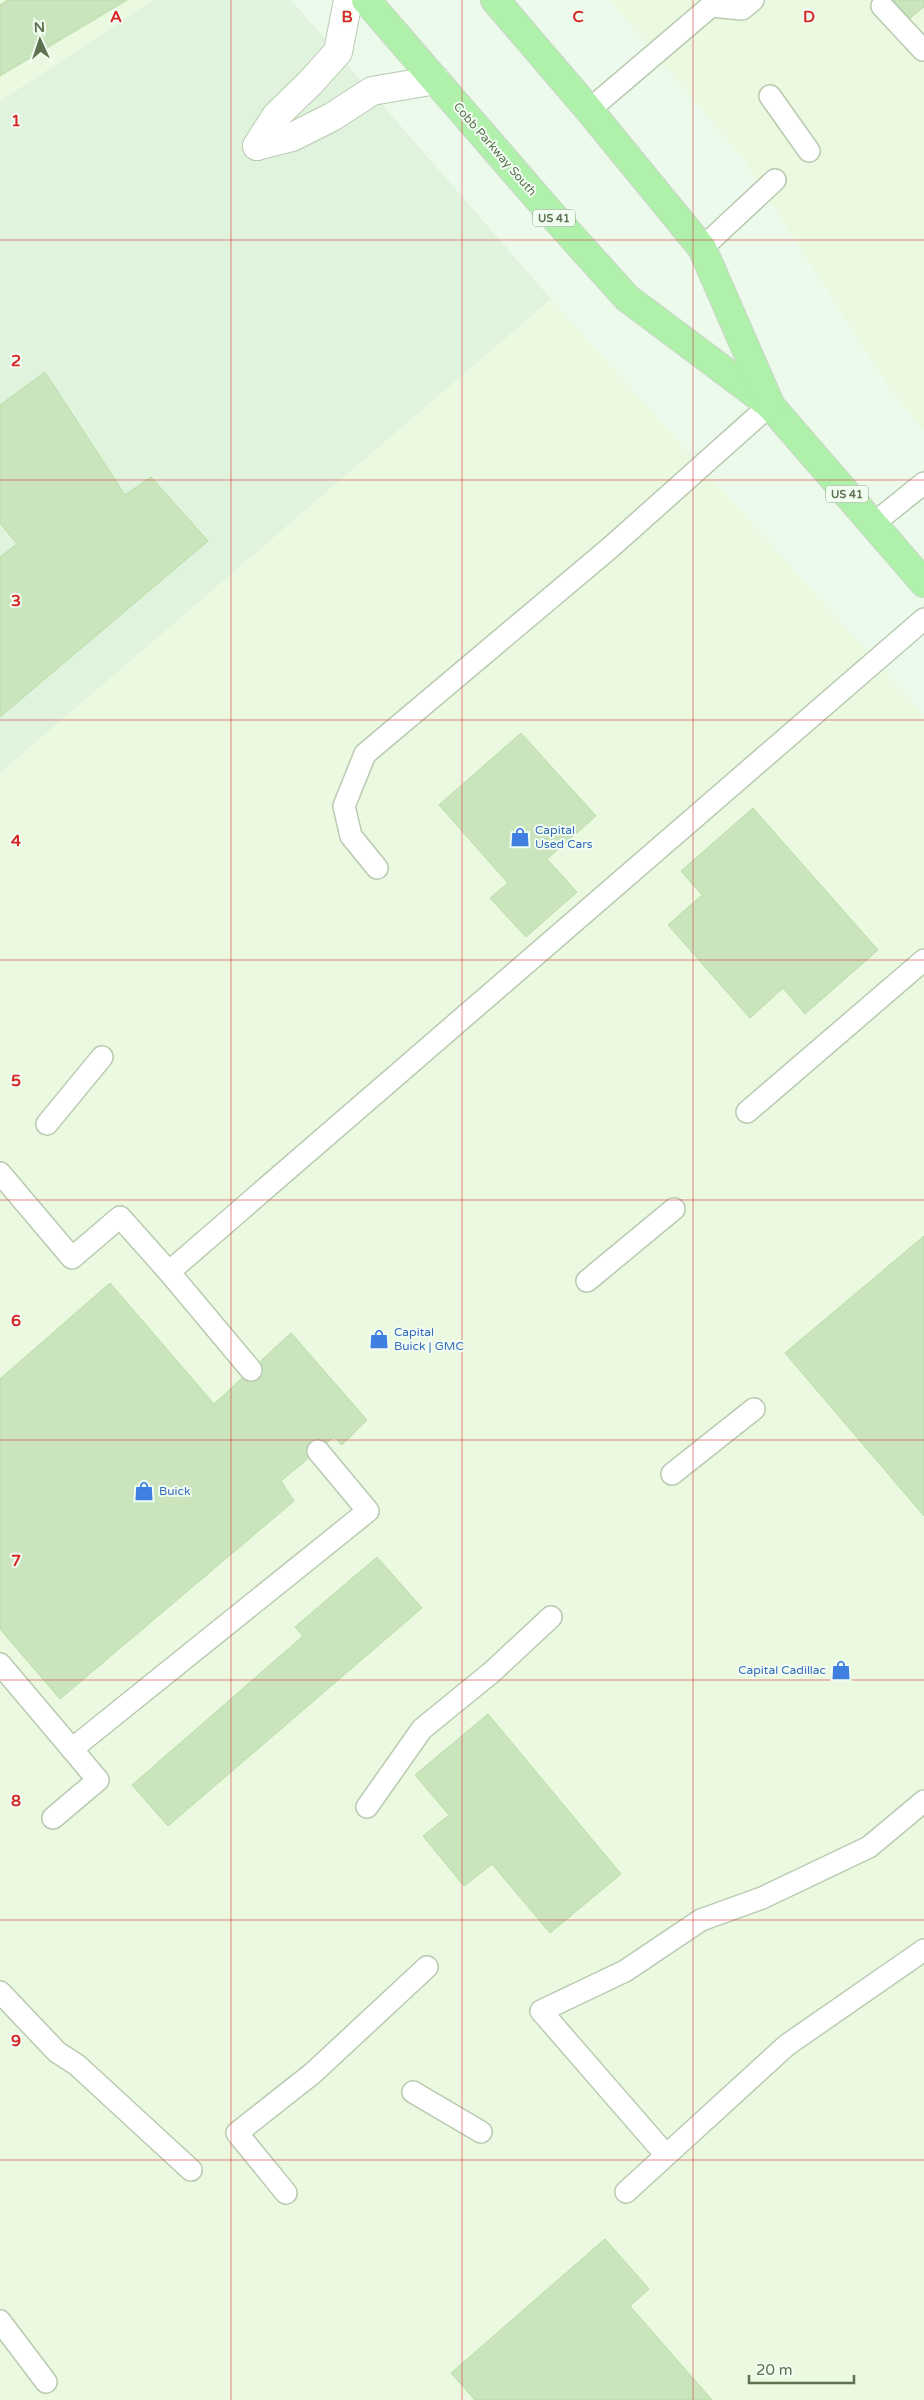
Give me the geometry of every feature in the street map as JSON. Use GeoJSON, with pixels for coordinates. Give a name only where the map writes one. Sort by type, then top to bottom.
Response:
{"type":"FeatureCollection","features":[{"type":"Feature","properties":{"kind":"main road","name":"Cobb Parkway South"},"geometry":{"type":"LineString","coordinates":[[366,0],[547,209],[627,298],[770,405],[924,583]]}},
{"type":"Feature","properties":{"kind":"main road","name":"Cobb Parkway South"},"geometry":{"type":"LineString","coordinates":[[495,0],[589,110],[702,248],[770,405]]}},
{"type":"Feature","properties":{"kind":"street"},"geometry":{"type":"LineString","coordinates":[[348,0],[338,52],[276,116],[257,146],[292,137],[332,117],[372,91],[436,80]]}},
{"type":"Feature","properties":{"kind":"lane"},"geometry":{"type":"LineString","coordinates":[[589,110],[711,6],[742,9],[753,0]]}},
{"type":"Feature","properties":{"kind":"lane"},"geometry":{"type":"LineString","coordinates":[[882,6],[923,50]]}},
{"type":"Feature","properties":{"kind":"lane"},"geometry":{"type":"LineString","coordinates":[[770,96],[809,151]]}},
{"type":"Feature","properties":{"kind":"lane"},"geometry":{"type":"LineString","coordinates":[[702,248],[775,180]]}},
{"type":"Feature","properties":{"kind":"lane"},"geometry":{"type":"LineString","coordinates":[[377,868],[351,836],[344,806],[365,754],[611,548],[770,405]]}},
{"type":"Feature","properties":{"kind":"lane"},"geometry":{"type":"LineString","coordinates":[[873,524],[924,483]]}},
{"type":"Feature","properties":{"kind":"lane"},"geometry":{"type":"LineString","coordinates":[[169,1272],[924,619]]}},
{"type":"Feature","properties":{"kind":"lane"},"geometry":{"type":"LineString","coordinates":[[747,1112],[924,960]]}},
{"type":"Feature","properties":{"kind":"lane"},"geometry":{"type":"LineString","coordinates":[[47,1124],[102,1057]]}},
{"type":"Feature","properties":{"kind":"lane"},"geometry":{"type":"LineString","coordinates":[[0,1173],[72,1258],[120,1217],[251,1370]]}},
{"type":"Feature","properties":{"kind":"lane"},"geometry":{"type":"LineString","coordinates":[[587,1281],[674,1209]]}},
{"type":"Feature","properties":{"kind":"lane"},"geometry":{"type":"LineString","coordinates":[[672,1474],[754,1409]]}},
{"type":"Feature","properties":{"kind":"lane"},"geometry":{"type":"LineString","coordinates":[[72,1749],[368,1511],[318,1451]]}},
{"type":"Feature","properties":{"kind":"lane"},"geometry":{"type":"LineString","coordinates":[[366,1807],[422,1728],[492,1672],[552,1617]]}},
{"type":"Feature","properties":{"kind":"lane"},"geometry":{"type":"LineString","coordinates":[[0,1664],[98,1780],[53,1818]]}},
{"type":"Feature","properties":{"kind":"lane"},"geometry":{"type":"LineString","coordinates":[[666,2155],[540,2011],[626,1971],[700,1920],[762,1898],[869,1847],[924,1801]]}},
{"type":"Feature","properties":{"kind":"lane"},"geometry":{"type":"LineString","coordinates":[[626,2192],[787,2045],[924,1950]]}},
{"type":"Feature","properties":{"kind":"lane"},"geometry":{"type":"LineString","coordinates":[[286,2193],[237,2133],[313,2073],[427,1967]]}},
{"type":"Feature","properties":{"kind":"lane"},"geometry":{"type":"LineString","coordinates":[[0,1992],[57,2052],[77,2066],[191,2170]]}},
{"type":"Feature","properties":{"kind":"lane"},"geometry":{"type":"LineString","coordinates":[[413,2092],[481,2132]]}},
{"type":"Feature","properties":{"kind":"lane"},"geometry":{"type":"LineString","coordinates":[[0,2321],[46,2382]]}},
{"type":"Feature","properties":{"kind":"shaded area"},"geometry":{"type":"Polygon","coordinates":[[[0,0],[153,0],[0,101],[0,0]]]}},
{"type":"Feature","properties":{"kind":"shaded area"},"geometry":{"type":"Polygon","coordinates":[[[153,0],[291,0],[551,299],[0,773],[0,101],[153,0]]]}},
{"type":"Feature","properties":{"kind":"shaded area"},"geometry":{"type":"Polygon","coordinates":[[[610,0],[924,0],[924,430],[890,389],[745,161],[610,0]]]}},
{"type":"Feature","properties":{"kind":"shaded area","name":"Capital Buick | GMC"},"geometry":{"type":"Polygon","coordinates":[[[551,299],[924,715],[924,2400],[0,2400],[0,773],[551,299]]]}},
{"type":"Feature","properties":{"kind":"building"},"geometry":{"type":"Polygon","coordinates":[[[8,0],[127,0],[0,76],[0,5],[8,0]]]}},
{"type":"Feature","properties":{"kind":"building"},"geometry":{"type":"Polygon","coordinates":[[[893,0],[924,0],[924,7],[909,19],[893,0]]]}},
{"type":"Feature","properties":{"kind":"building"},"geometry":{"type":"Polygon","coordinates":[[[45,372],[125,495],[151,477],[208,541],[0,717],[0,557],[17,544],[0,523],[0,405],[45,372]]]}},
{"type":"Feature","properties":{"kind":"building","name":"Capital Used Cars"},"geometry":{"type":"Polygon","coordinates":[[[521,733],[596,816],[547,859],[577,892],[526,937],[490,898],[508,883],[439,805],[521,733]]]}},
{"type":"Feature","properties":{"kind":"building"},"geometry":{"type":"Polygon","coordinates":[[[753,808],[878,950],[805,1014],[783,988],[750,1018],[668,925],[702,895],[681,871],[753,808]]]}},
{"type":"Feature","properties":{"kind":"building"},"geometry":{"type":"Polygon","coordinates":[[[924,1236],[924,1516],[785,1353],[924,1236]]]}},
{"type":"Feature","properties":{"kind":"building","name":"Buick"},"geometry":{"type":"Polygon","coordinates":[[[110,1283],[214,1404],[291,1333],[367,1420],[342,1445],[334,1437],[281,1481],[294,1501],[60,1699],[0,1629],[0,1379],[110,1283]]]}},
{"type":"Feature","properties":{"kind":"building"},"geometry":{"type":"Polygon","coordinates":[[[377,1557],[422,1608],[168,1826],[132,1785],[303,1636],[295,1627],[377,1557]]]}},
{"type":"Feature","properties":{"kind":"building"},"geometry":{"type":"Polygon","coordinates":[[[488,1714],[621,1874],[550,1933],[492,1864],[464,1886],[423,1836],[449,1815],[415,1775],[488,1714]]]}},
{"type":"Feature","properties":{"kind":"building"},"geometry":{"type":"Polygon","coordinates":[[[605,2239],[649,2289],[630,2306],[712,2400],[475,2400],[451,2373],[605,2239]]]}},
{"type":"Feature","properties":{"kind":"place","name":"Capital Used Cars"},"geometry":{"type":"Point","coordinates":[520,837]}},
{"type":"Feature","properties":{"kind":"place","name":"Capital Buick | GMC"},"geometry":{"type":"Point","coordinates":[379,1339]}},
{"type":"Feature","properties":{"kind":"place","name":"Buick"},"geometry":{"type":"Point","coordinates":[144,1491]}},
{"type":"Feature","properties":{"kind":"place","name":"Capital Cadillac"},"geometry":{"type":"Point","coordinates":[841,1670]}}]}
